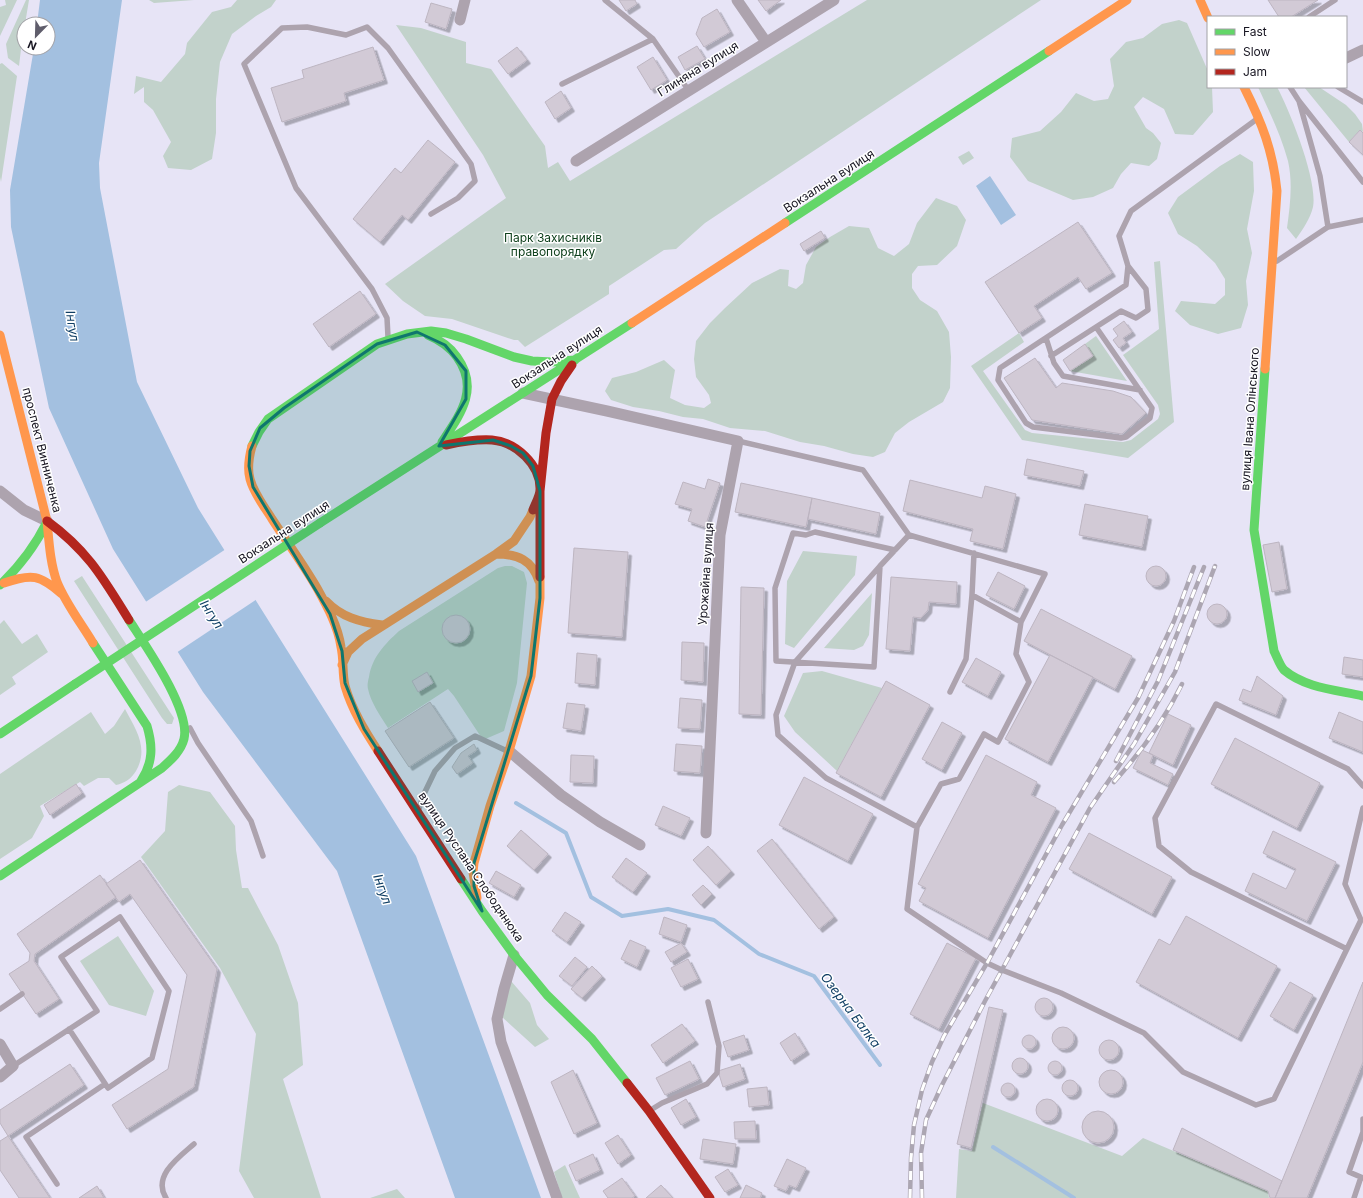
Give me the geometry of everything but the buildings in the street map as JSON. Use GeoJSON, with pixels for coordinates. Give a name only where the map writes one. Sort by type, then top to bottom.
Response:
{"type":"FeatureCollection","features":[{"type":"Feature","properties":{"kind":"main road","name":"Вокзальна вулиця"},"geometry":{"type":"LineString","coordinates":[[0,734],[320,523],[575,360],[1127,0]]}},
{"type":"Feature","properties":{"kind":"main road"},"geometry":{"type":"LineString","coordinates":[[1200,0],[1208,16]]}},
{"type":"Feature","properties":{"kind":"main road","name":"вулиця Івана Олінського"},"geometry":{"type":"LineString","coordinates":[[1244,88],[1259,117],[1270,149],[1277,191],[1254,530],[1274,651],[1284,669],[1298,680],[1363,696]]}},
{"type":"Feature","properties":{"kind":"main road"},"geometry":{"type":"LineString","coordinates":[[382,625],[364,623],[341,614],[329,605],[253,487],[249,466],[250,451],[260,428],[268,419],[377,344],[389,339],[417,332],[438,332],[477,343],[508,355],[537,362],[553,363],[575,360]]}},
{"type":"Feature","properties":{"kind":"main road"},"geometry":{"type":"LineString","coordinates":[[417,332],[430,335],[445,344],[456,354],[466,371],[468,385],[466,399],[460,413],[439,446]]}},
{"type":"Feature","properties":{"kind":"main road","name":"проспект Винниченка"},"geometry":{"type":"LineString","coordinates":[[0,335],[47,521],[66,535],[87,555],[101,575],[177,700],[182,712],[185,726],[184,739],[179,752],[162,768],[0,876]]}},
{"type":"Feature","properties":{"kind":"main road"},"geometry":{"type":"LineString","coordinates":[[482,911],[474,886],[474,862],[531,676],[540,598],[540,491],[546,433],[552,399],[561,381],[575,360]]}},
{"type":"Feature","properties":{"kind":"main road"},"geometry":{"type":"LineString","coordinates":[[342,666],[348,652],[353,646],[382,625],[496,554],[514,541],[530,517],[540,491],[538,479],[533,466],[523,454],[510,446],[493,440],[460,442],[439,446]]}},
{"type":"Feature","properties":{"kind":"main road"},"geometry":{"type":"LineString","coordinates":[[0,585],[23,562],[37,542],[47,521]]}},
{"type":"Feature","properties":{"kind":"main road"},"geometry":{"type":"LineString","coordinates":[[47,521],[49,548],[52,566],[57,582],[147,726],[151,737],[152,756],[145,775],[139,784]]}},
{"type":"Feature","properties":{"kind":"main road"},"geometry":{"type":"LineString","coordinates":[[496,554],[514,555],[524,558],[533,567],[538,579],[540,598]]}},
{"type":"Feature","properties":{"kind":"main road"},"geometry":{"type":"LineString","coordinates":[[0,585],[20,578],[45,580],[65,597]]}},
{"type":"Feature","properties":{"kind":"main road","name":"вулиця Руслана Слободянюка"},"geometry":{"type":"LineString","coordinates":[[320,593],[330,614],[339,639],[342,651],[342,666],[353,709],[364,729],[482,911],[514,955],[547,995],[592,1039],[649,1111],[710,1198]]}},
{"type":"Feature","properties":{"kind":"street"},"geometry":{"type":"LineString","coordinates":[[460,20],[465,0]]}},
{"type":"Feature","properties":{"kind":"street"},"geometry":{"type":"LineString","coordinates":[[737,0],[766,42]]}},
{"type":"Feature","properties":{"kind":"street","name":"Глиняна вулиця"},"geometry":{"type":"LineString","coordinates":[[576,161],[834,0]]}},
{"type":"Feature","properties":{"kind":"street"},"geometry":{"type":"LineString","coordinates":[[1347,58],[1363,50]]}},
{"type":"Feature","properties":{"kind":"street"},"geometry":{"type":"LineString","coordinates":[[523,393],[738,441]]}},
{"type":"Feature","properties":{"kind":"street","name":"Урожайна вулиця"},"geometry":{"type":"LineString","coordinates":[[706,833],[720,535],[738,441]]}},
{"type":"Feature","properties":{"kind":"street"},"geometry":{"type":"LineString","coordinates":[[0,491],[24,510],[47,521]]}},
{"type":"Feature","properties":{"kind":"street"},"geometry":{"type":"LineString","coordinates":[[509,751],[561,796],[600,822],[640,845]]}},
{"type":"Feature","properties":{"kind":"street"},"geometry":{"type":"LineString","coordinates":[[514,955],[497,1019],[501,1042],[557,1198]]}},
{"type":"Feature","properties":{"kind":"street"},"geometry":{"type":"LineString","coordinates":[[0,1044],[14,1066],[0,1077]]}},
{"type":"Feature","properties":{"kind":"lane"},"geometry":{"type":"LineString","coordinates":[[605,0],[652,39],[689,91]]}},
{"type":"Feature","properties":{"kind":"lane"},"geometry":{"type":"LineString","coordinates":[[1311,16],[1335,0]]}},
{"type":"Feature","properties":{"kind":"lane"},"geometry":{"type":"LineString","coordinates":[[389,339],[387,318],[372,289],[296,188],[244,64],[282,28],[307,27],[346,35],[367,27],[388,48],[471,164],[475,181],[458,198],[431,214]]}},
{"type":"Feature","properties":{"kind":"lane"},"geometry":{"type":"LineString","coordinates":[[562,84],[652,39]]}},
{"type":"Feature","properties":{"kind":"lane"},"geometry":{"type":"LineString","coordinates":[[1291,88],[1299,101],[1363,182]]}},
{"type":"Feature","properties":{"kind":"lane"},"geometry":{"type":"LineString","coordinates":[[1340,88],[1363,102]]}},
{"type":"Feature","properties":{"kind":"lane"},"geometry":{"type":"LineString","coordinates":[[1299,101],[1320,176],[1328,227]]}},
{"type":"Feature","properties":{"kind":"lane"},"geometry":{"type":"LineString","coordinates":[[1051,356],[1121,311],[1136,318],[1148,310],[1146,289],[1128,266],[1119,236],[1130,211],[1259,117]]}},
{"type":"Feature","properties":{"kind":"lane"},"geometry":{"type":"LineString","coordinates":[[1273,264],[1328,227],[1363,220]]}},
{"type":"Feature","properties":{"kind":"lane"},"geometry":{"type":"LineString","coordinates":[[1096,327],[1152,408],[1150,418],[1126,437],[1121,438],[1033,427],[1026,423],[998,380],[1000,368],[1126,285],[1128,266]]}},
{"type":"Feature","properties":{"kind":"lane"},"geometry":{"type":"LineString","coordinates":[[1046,338],[1054,363],[1063,376],[1140,390]]}},
{"type":"Feature","properties":{"kind":"lane"},"geometry":{"type":"LineString","coordinates":[[738,441],[863,470],[909,534],[1045,574],[1021,622],[1016,654],[1029,682],[998,742],[984,734],[960,779],[941,784],[917,827],[907,909],[986,963],[1061,993],[1144,1033],[1183,1072],[1256,1105],[1274,1099],[1362,919],[1345,884],[1363,808]]}},
{"type":"Feature","properties":{"kind":"lane"},"geometry":{"type":"LineString","coordinates":[[880,566],[874,667],[776,661],[775,588],[793,533],[806,535],[815,532],[895,550]]}},
{"type":"Feature","properties":{"kind":"lane"},"geometry":{"type":"LineString","coordinates":[[909,534],[795,662],[776,715],[778,735],[826,778],[917,827]]}},
{"type":"Feature","properties":{"kind":"lane"},"geometry":{"type":"LineString","coordinates":[[950,692],[966,659],[974,553]]}},
{"type":"Feature","properties":{"kind":"lane"},"geometry":{"type":"LineString","coordinates":[[972,595],[1021,622]]}},
{"type":"Feature","properties":{"kind":"lane"},"geometry":{"type":"LineString","coordinates":[[1347,949],[1191,872],[1159,846],[1155,818],[1216,704],[1348,769],[1363,786]]}},
{"type":"Feature","properties":{"kind":"lane"},"geometry":{"type":"LineString","coordinates":[[182,712],[198,744],[251,821],[263,856]]}},
{"type":"Feature","properties":{"kind":"lane"},"geometry":{"type":"LineString","coordinates":[[418,812],[423,796],[435,771],[455,748],[475,736],[509,751]]}},
{"type":"Feature","properties":{"kind":"lane"},"geometry":{"type":"LineString","coordinates":[[14,1066],[97,1011],[61,957],[120,917],[169,991],[152,1058],[108,1088],[70,1029]]}},
{"type":"Feature","properties":{"kind":"lane"},"geometry":{"type":"LineString","coordinates":[[0,1009],[22,994]]}},
{"type":"Feature","properties":{"kind":"lane"},"geometry":{"type":"LineString","coordinates":[[649,1111],[662,1103],[707,1084],[717,1073],[719,1046],[708,1002]]}},
{"type":"Feature","properties":{"kind":"lane"},"geometry":{"type":"LineString","coordinates":[[57,1184],[26,1137],[105,1084]]}},
{"type":"Feature","properties":{"kind":"lane"},"geometry":{"type":"LineString","coordinates":[[1354,1198],[1362,1178],[1349,1172],[1363,1132],[1363,1119]]}},
{"type":"Feature","properties":{"kind":"lane"},"geometry":{"type":"LineString","coordinates":[[166,1198],[162,1192],[164,1175],[177,1158],[194,1144]]}},
{"type":"Feature","properties":{"kind":"highlighted area"},"geometry":{"type":"Polygon","coordinates":[[[417,332],[445,345],[466,371],[466,399],[439,446],[493,440],[511,446],[523,453],[533,466],[540,491],[540,598],[531,676],[474,863],[474,886],[482,911],[364,729],[345,683],[342,651],[330,614],[253,487],[249,466],[250,451],[260,428],[284,408],[377,344],[417,332]]]}},
{"type":"Feature","properties":{"kind":"green space"},"geometry":{"type":"Polygon","coordinates":[[[5,0],[17,0],[0,36],[0,7],[6,5],[5,0]]]}},
{"type":"Feature","properties":{"kind":"green space"},"geometry":{"type":"Polygon","coordinates":[[[26,0],[29,0],[26,16],[19,16],[26,0]]]}},
{"type":"Feature","properties":{"kind":"green space"},"geometry":{"type":"Polygon","coordinates":[[[149,0],[194,0],[154,3],[149,0]]]}},
{"type":"Feature","properties":{"kind":"green space"},"geometry":{"type":"Polygon","coordinates":[[[237,0],[276,0],[271,7],[232,34],[220,62],[216,99],[216,133],[212,159],[191,170],[168,168],[163,156],[171,142],[153,110],[144,102],[144,87],[134,94],[136,76],[161,82],[185,54],[187,43],[212,12],[231,7],[237,0]]]}},
{"type":"Feature","properties":{"kind":"green space","name":"Парк Захисників правопорядку"},"geometry":{"type":"Polygon","coordinates":[[[867,0],[1041,0],[705,223],[676,249],[664,250],[609,286],[609,294],[525,347],[518,340],[514,340],[452,319],[425,316],[403,301],[385,284],[506,198],[483,155],[396,25],[421,28],[466,42],[466,63],[491,69],[545,146],[548,168],[558,162],[570,181],[867,0]]]}},
{"type":"Feature","properties":{"kind":"green space"},"geometry":{"type":"Polygon","coordinates":[[[1179,20],[1187,23],[1207,69],[1207,88],[1212,88],[1213,112],[1193,135],[1175,134],[1164,109],[1143,97],[1134,107],[1146,128],[1153,133],[1161,143],[1157,159],[1149,166],[1131,163],[1121,174],[1113,188],[1093,197],[1073,200],[1028,181],[1010,157],[1012,138],[1040,131],[1061,112],[1076,93],[1094,101],[1108,99],[1114,86],[1110,59],[1126,42],[1143,38],[1162,24],[1179,20]]]}},
{"type":"Feature","properties":{"kind":"green space"},"geometry":{"type":"Polygon","coordinates":[[[16,22],[16,56],[20,56],[19,66],[8,58],[6,44],[16,22]]]}},
{"type":"Feature","properties":{"kind":"green space"},"geometry":{"type":"Polygon","coordinates":[[[2,63],[17,76],[1,182],[0,64],[2,63]]]}},
{"type":"Feature","properties":{"kind":"green space"},"geometry":{"type":"Polygon","coordinates":[[[1258,88],[1277,88],[1289,112],[1307,164],[1313,195],[1313,207],[1304,228],[1296,239],[1287,228],[1291,186],[1290,169],[1285,151],[1258,88]]]}},
{"type":"Feature","properties":{"kind":"green space"},"geometry":{"type":"Polygon","coordinates":[[[1305,88],[1320,88],[1346,105],[1355,114],[1362,124],[1363,132],[1360,130],[1349,142],[1305,88]]]}},
{"type":"Feature","properties":{"kind":"green space"},"geometry":{"type":"Polygon","coordinates":[[[969,151],[974,158],[963,165],[958,157],[969,151]]]}},
{"type":"Feature","properties":{"kind":"green space"},"geometry":{"type":"Polygon","coordinates":[[[1240,154],[1253,162],[1254,191],[1247,229],[1252,253],[1246,281],[1248,305],[1241,328],[1218,334],[1190,325],[1175,311],[1181,301],[1215,304],[1225,295],[1225,279],[1215,263],[1197,246],[1178,234],[1168,213],[1178,197],[1220,166],[1240,154]]]}},
{"type":"Feature","properties":{"kind":"green space"},"geometry":{"type":"Polygon","coordinates":[[[936,198],[957,206],[966,220],[957,246],[937,265],[918,266],[912,274],[912,288],[920,300],[937,311],[949,332],[951,357],[950,388],[943,402],[909,422],[895,433],[885,452],[873,457],[853,454],[824,446],[800,442],[765,431],[730,428],[703,419],[683,417],[633,407],[611,400],[605,391],[612,378],[636,372],[664,360],[675,370],[670,398],[685,405],[704,408],[711,403],[709,395],[696,377],[694,359],[696,341],[710,323],[752,283],[780,269],[789,270],[788,286],[796,289],[803,283],[806,265],[816,247],[849,226],[869,228],[878,248],[894,256],[909,244],[917,223],[936,198]]]}},
{"type":"Feature","properties":{"kind":"green space"},"geometry":{"type":"Polygon","coordinates":[[[1160,261],[1174,422],[1128,458],[1022,440],[971,366],[1019,333],[1024,342],[983,371],[1025,430],[1032,433],[1123,442],[1131,440],[1158,419],[1160,414],[1158,405],[1123,355],[1159,329],[1154,262],[1160,261]]]}},
{"type":"Feature","properties":{"kind":"green space"},"geometry":{"type":"Polygon","coordinates":[[[1096,336],[1127,381],[1070,371],[1093,356],[1085,344],[1096,336]]]}},
{"type":"Feature","properties":{"kind":"green space"},"geometry":{"type":"Polygon","coordinates":[[[803,551],[857,556],[855,575],[794,648],[785,644],[787,581],[803,551]]]}},
{"type":"Feature","properties":{"kind":"green space"},"geometry":{"type":"Polygon","coordinates":[[[512,566],[524,572],[527,583],[517,683],[504,731],[483,740],[448,689],[388,728],[369,694],[368,688],[373,663],[380,651],[399,631],[498,568],[512,566]]]}},
{"type":"Feature","properties":{"kind":"green space"},"geometry":{"type":"Polygon","coordinates":[[[82,576],[174,718],[172,724],[167,724],[162,718],[74,581],[82,576]]]}},
{"type":"Feature","properties":{"kind":"green space"},"geometry":{"type":"Polygon","coordinates":[[[872,593],[869,635],[863,646],[854,650],[824,648],[872,593]]]}},
{"type":"Feature","properties":{"kind":"green space"},"geometry":{"type":"Polygon","coordinates":[[[4,620],[22,644],[37,634],[48,652],[12,677],[16,684],[0,695],[0,624],[4,620]]]}},
{"type":"Feature","properties":{"kind":"green space"},"geometry":{"type":"Polygon","coordinates":[[[822,671],[882,688],[837,771],[795,732],[784,716],[803,673],[822,671]]]}},
{"type":"Feature","properties":{"kind":"green space"},"geometry":{"type":"Polygon","coordinates":[[[125,709],[140,739],[141,747],[140,763],[132,776],[125,782],[116,785],[109,778],[98,778],[84,786],[80,782],[40,806],[44,816],[32,838],[0,859],[0,774],[91,712],[105,734],[114,726],[125,709]]]}},
{"type":"Feature","properties":{"kind":"green space"},"geometry":{"type":"Polygon","coordinates":[[[179,785],[210,792],[235,826],[236,850],[242,888],[248,888],[278,945],[298,1003],[303,1065],[283,1079],[321,1198],[254,1198],[239,1171],[256,1034],[220,968],[141,857],[165,831],[168,792],[179,785]]]}},
{"type":"Feature","properties":{"kind":"green space"},"geometry":{"type":"Polygon","coordinates":[[[118,936],[154,991],[146,1016],[109,1005],[80,961],[118,936]]]}},
{"type":"Feature","properties":{"kind":"green space"},"geometry":{"type":"Polygon","coordinates":[[[511,981],[530,1003],[537,1025],[549,1039],[535,1047],[502,1017],[511,981]]]}},
{"type":"Feature","properties":{"kind":"green space"},"geometry":{"type":"Polygon","coordinates":[[[983,1103],[1122,1156],[1143,1138],[1268,1191],[1269,1198],[956,1198],[959,1149],[972,1151],[983,1103]]]}},
{"type":"Feature","properties":{"kind":"green space"},"geometry":{"type":"Polygon","coordinates":[[[565,1165],[580,1198],[562,1198],[554,1172],[565,1165]]]}},
{"type":"Feature","properties":{"kind":"green space"},"geometry":{"type":"Polygon","coordinates":[[[397,1189],[405,1198],[370,1198],[397,1189]]]}},
{"type":"Feature","properties":{"kind":"water","name":"Інгул"},"geometry":{"type":"Polygon","coordinates":[[[40,0],[122,0],[99,163],[100,188],[137,382],[198,508],[416,856],[541,1198],[455,1198],[337,871],[203,692],[113,549],[49,408],[11,227],[10,190],[33,56],[56,56],[56,16],[38,16],[40,0]]]}},
{"type":"Feature","properties":{"kind":"water"},"geometry":{"type":"Polygon","coordinates":[[[990,176],[1016,215],[1001,225],[976,186],[990,176]]]}},
{"type":"Feature","properties":{"kind":"pier"},"geometry":{"type":"Polygon","coordinates":[[[226,549],[257,599],[176,653],[144,603],[226,549]]]}},
{"type":"Feature","properties":{"kind":"waterway","name":"Озерна Балка"},"geometry":{"type":"LineString","coordinates":[[516,803],[566,833],[591,897],[622,916],[668,909],[714,920],[759,954],[814,976],[880,1065]]}},
{"type":"Feature","properties":{"kind":"waterway","name":"Озерна Балка"},"geometry":{"type":"LineString","coordinates":[[993,1147],[1074,1198]]}},
{"type":"Feature","properties":{"kind":"railway"},"geometry":{"type":"LineString","coordinates":[[922,1198],[921,1153],[926,1120],[942,1085],[985,1001],[1090,808],[1134,744],[1175,672],[1215,566]]}},
{"type":"Feature","properties":{"kind":"railway"},"geometry":{"type":"LineString","coordinates":[[910,1198],[914,1125],[922,1090],[932,1062],[944,1036],[987,963],[1062,825],[1138,698],[1174,621],[1194,567]]}},
{"type":"Feature","properties":{"kind":"railway"},"geometry":{"type":"LineString","coordinates":[[1116,761],[1158,681],[1204,567]]}},
{"type":"Feature","properties":{"kind":"railway"},"geometry":{"type":"LineString","coordinates":[[1114,782],[1151,735],[1168,710],[1182,684]]}},
{"type":"Feature","properties":{"kind":"traffic: fast"},"geometry":{"type":"LineString","coordinates":[[785,223],[1049,51]]}},
{"type":"Feature","properties":{"kind":"traffic: fast"},"geometry":{"type":"LineString","coordinates":[[320,523],[632,323]]}},
{"type":"Feature","properties":{"kind":"traffic: fast"},"geometry":{"type":"LineString","coordinates":[[252,446],[268,419],[377,344],[407,334],[431,331],[446,333],[514,357],[532,361],[552,362],[575,360]]}},
{"type":"Feature","properties":{"kind":"traffic: fast"},"geometry":{"type":"LineString","coordinates":[[428,335],[437,339],[454,353],[464,369],[467,380],[467,391],[461,412],[442,442]]}},
{"type":"Feature","properties":{"kind":"traffic: fast"},"geometry":{"type":"LineString","coordinates":[[1265,369],[1254,530],[1274,651],[1284,670],[1292,676],[1311,685],[1363,696]]}},
{"type":"Feature","properties":{"kind":"traffic: fast"},"geometry":{"type":"LineString","coordinates":[[0,585],[14,571],[26,555],[47,522]]}},
{"type":"Feature","properties":{"kind":"traffic: fast"},"geometry":{"type":"LineString","coordinates":[[75,684],[320,523]]}},
{"type":"Feature","properties":{"kind":"traffic: fast"},"geometry":{"type":"LineString","coordinates":[[0,876],[162,768],[181,747],[184,739],[184,727],[181,712],[165,678],[129,620]]}},
{"type":"Feature","properties":{"kind":"traffic: fast"},"geometry":{"type":"LineString","coordinates":[[93,643],[147,726],[151,754],[148,768],[141,781]]}},
{"type":"Feature","properties":{"kind":"traffic: fast"},"geometry":{"type":"LineString","coordinates":[[0,734],[75,684]]}},
{"type":"Feature","properties":{"kind":"traffic: fast"},"geometry":{"type":"LineString","coordinates":[[461,879],[514,955],[547,995],[592,1039],[627,1083]]}},
{"type":"Feature","properties":{"kind":"traffic: slow"},"geometry":{"type":"LineString","coordinates":[[1049,51],[1127,0]]}},
{"type":"Feature","properties":{"kind":"traffic: slow"},"geometry":{"type":"LineString","coordinates":[[1200,0],[1207,16]]}},
{"type":"Feature","properties":{"kind":"traffic: slow"},"geometry":{"type":"LineString","coordinates":[[1244,88],[1270,150],[1277,191],[1265,369]]}},
{"type":"Feature","properties":{"kind":"traffic: slow"},"geometry":{"type":"LineString","coordinates":[[632,323],[785,223]]}},
{"type":"Feature","properties":{"kind":"traffic: slow"},"geometry":{"type":"LineString","coordinates":[[0,335],[47,521],[50,552],[57,582],[65,598],[93,643]]}},
{"type":"Feature","properties":{"kind":"traffic: slow"},"geometry":{"type":"LineString","coordinates":[[252,446],[249,458],[249,475],[254,490],[312,579],[328,609],[340,639],[344,681],[348,695],[359,720],[378,751]]}},
{"type":"Feature","properties":{"kind":"traffic: slow"},"geometry":{"type":"LineString","coordinates":[[342,665],[348,652],[362,639],[514,541],[533,510]]}},
{"type":"Feature","properties":{"kind":"traffic: slow"},"geometry":{"type":"LineString","coordinates":[[496,554],[511,555],[528,563],[539,581]]}},
{"type":"Feature","properties":{"kind":"traffic: slow"},"geometry":{"type":"LineString","coordinates":[[477,898],[473,872],[474,863],[490,806],[509,751],[531,676],[540,598],[540,577]]}},
{"type":"Feature","properties":{"kind":"traffic: slow"},"geometry":{"type":"LineString","coordinates":[[4,583],[22,578],[35,578],[48,583],[62,594]]}},
{"type":"Feature","properties":{"kind":"traffic: slow"},"geometry":{"type":"LineString","coordinates":[[326,601],[332,607],[351,618],[382,625]]}},
{"type":"Feature","properties":{"kind":"traffic: jam"},"geometry":{"type":"LineString","coordinates":[[540,577],[540,491],[546,433],[552,399],[561,381],[572,365]]}},
{"type":"Feature","properties":{"kind":"traffic: jam"},"geometry":{"type":"LineString","coordinates":[[446,445],[469,441],[492,440],[510,445],[518,450],[532,464],[539,481],[540,492],[533,510]]}},
{"type":"Feature","properties":{"kind":"traffic: jam"},"geometry":{"type":"LineString","coordinates":[[47,521],[73,543],[94,566],[129,620]]}},
{"type":"Feature","properties":{"kind":"traffic: jam"},"geometry":{"type":"LineString","coordinates":[[378,751],[461,879]]}},
{"type":"Feature","properties":{"kind":"traffic: jam"},"geometry":{"type":"LineString","coordinates":[[627,1083],[649,1111],[710,1198]]}}]}
